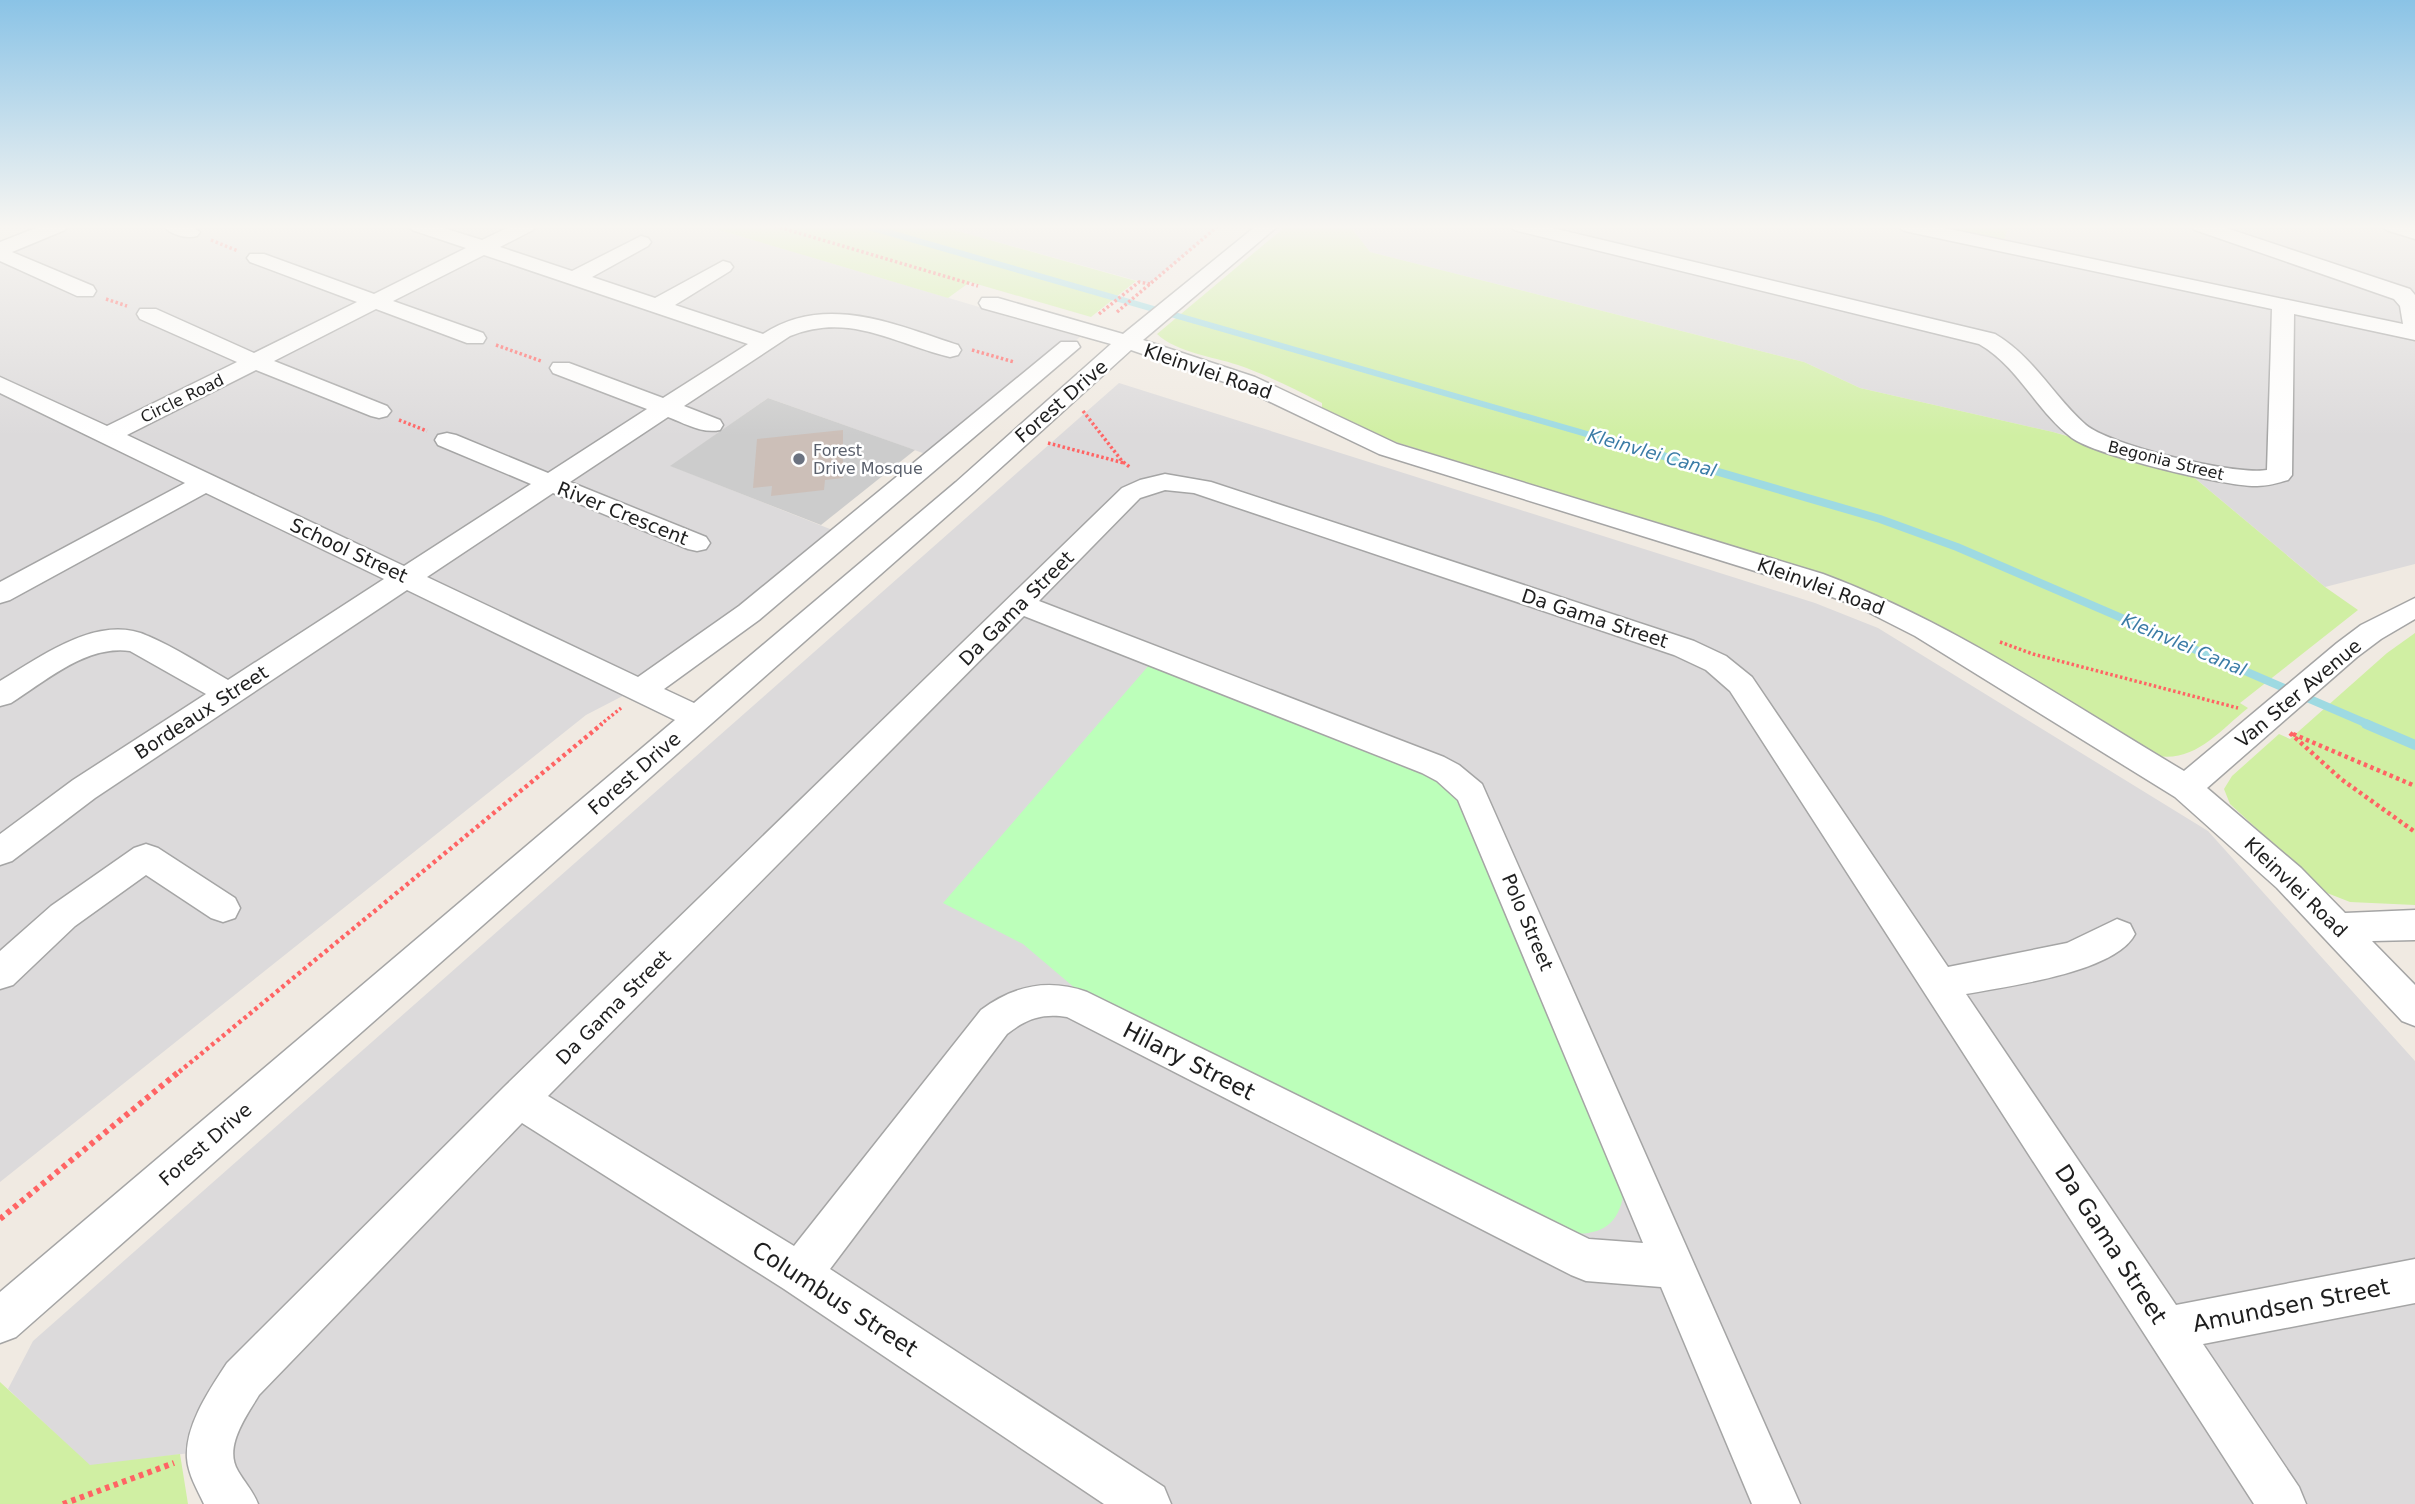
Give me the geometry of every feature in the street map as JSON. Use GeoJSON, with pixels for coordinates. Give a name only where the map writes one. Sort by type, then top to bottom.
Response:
{"type":"FeatureCollection","features":[{"type":"Feature","properties":{"kind":"street"},"geometry":{"type":"LineString","coordinates":[[366,296],[475,338]]}},
{"type":"Feature","properties":{"kind":"street","name":"Circle Road"},"geometry":{"type":"LineString","coordinates":[[108,435],[385,296]]}},
{"type":"Feature","properties":{"kind":"street"},"geometry":{"type":"LineString","coordinates":[[628,296],[765,342]]}},
{"type":"Feature","properties":{"kind":"street"},"geometry":{"type":"LineString","coordinates":[[657,306],[674,296]]}},
{"type":"Feature","properties":{"kind":"street","name":"Kleinvlei Road"},"geometry":{"type":"LineString","coordinates":[[990,296],[1129,328],[1250,383],[1349,434],[1388,449],[1813,580],[1866,600],[1925,628],[2186,788],[2247,839],[2340,928],[2415,1010]]}},
{"type":"Feature","properties":{"kind":"street","name":"Forest Drive"},"geometry":{"type":"LineString","coordinates":[[0,1321],[975,478],[1129,328],[1182,296]]}},
{"type":"Feature","properties":{"kind":"street","name":"Begonia Street"},"geometry":{"type":"LineString","coordinates":[[1810,296],[1987,339],[2009,353],[2062,418],[2085,437],[2097,443],[2247,479],[2279,475],[2283,307]]}},
{"type":"Feature","properties":{"kind":"street"},"geometry":{"type":"LineString","coordinates":[[2233,296],[2414,333],[2412,304],[2406,296]]}},
{"type":"Feature","properties":{"kind":"street","name":"Circle Road"},"geometry":{"type":"LineString","coordinates":[[148,314],[256,362],[379,411]]}},
{"type":"Feature","properties":{"kind":"street","name":"River Crescent"},"geometry":{"type":"LineString","coordinates":[[406,577],[788,328],[839,317],[950,350]]}},
{"type":"Feature","properties":{"kind":"street","name":"Forest Drive"},"geometry":{"type":"LineString","coordinates":[[641,690],[749,613],[1069,347]]}},
{"type":"Feature","properties":{"kind":"street"},"geometry":{"type":"LineString","coordinates":[[561,368],[711,425]]}},
{"type":"Feature","properties":{"kind":"street","name":"School Street"},"geometry":{"type":"LineString","coordinates":[[0,384],[698,718]]}},
{"type":"Feature","properties":{"kind":"street","name":"River Crescent"},"geometry":{"type":"LineString","coordinates":[[447,440],[697,543]]}},
{"type":"Feature","properties":{"kind":"street","name":"Da Gama Street"},"geometry":{"type":"LineString","coordinates":[[208,1451],[220,1416],[243,1379],[519,1099],[1131,494],[1161,481],[1181,481],[1684,648],[1716,663],[1751,695],[2282,1504]]}},
{"type":"Feature","properties":{"kind":"street"},"geometry":{"type":"LineString","coordinates":[[0,594],[206,482]]}},
{"type":"Feature","properties":{"kind":"street"},"geometry":{"type":"LineString","coordinates":[[0,564],[27,579]]}},
{"type":"Feature","properties":{"kind":"street","name":"Bordeaux Street"},"geometry":{"type":"LineString","coordinates":[[0,852],[84,789],[406,577]]}},
{"type":"Feature","properties":{"kind":"street","name":"Polo Street"},"geometry":{"type":"LineString","coordinates":[[1020,604],[1433,765],[1461,783],[1477,804],[1776,1504]]}},
{"type":"Feature","properties":{"kind":"street","name":"Van Ster Avenue"},"geometry":{"type":"LineString","coordinates":[[2186,788],[2371,632],[2415,607]]}},
{"type":"Feature","properties":{"kind":"street"},"geometry":{"type":"LineString","coordinates":[[0,695],[84,646],[109,638],[137,642],[230,694]]}},
{"type":"Feature","properties":{"kind":"street"},"geometry":{"type":"LineString","coordinates":[[0,974],[63,916],[146,858],[223,908]]}},
{"type":"Feature","properties":{"kind":"street"},"geometry":{"type":"LineString","coordinates":[[2340,928],[2415,925]]}},
{"type":"Feature","properties":{"kind":"street"},"geometry":{"type":"LineString","coordinates":[[1939,984],[2074,957],[2117,934]]}},
{"type":"Feature","properties":{"kind":"street","name":"Hilary Street"},"geometry":{"type":"LineString","coordinates":[[799,1274],[994,1022],[1017,1005],[1046,999],[1074,1003],[1586,1260],[1675,1268]]}},
{"type":"Feature","properties":{"kind":"street","name":"Columbus Street"},"geometry":{"type":"LineString","coordinates":[[519,1099],[799,1274],[1147,1504]]}},
{"type":"Feature","properties":{"kind":"street","name":"Amundsen Street"},"geometry":{"type":"LineString","coordinates":[[2167,1329],[2415,1281]]}},
{"type":"Feature","properties":{"kind":"street"},"geometry":{"type":"LineString","coordinates":[[208,1451],[217,1478],[234,1504]]}},
{"type":"Feature","properties":{"kind":"path"},"geometry":{"type":"LineString","coordinates":[[99,296],[148,314]]}},
{"type":"Feature","properties":{"kind":"path"},"geometry":{"type":"LineString","coordinates":[[1092,320],[1121,296]]}},
{"type":"Feature","properties":{"kind":"path"},"geometry":{"type":"LineString","coordinates":[[1129,328],[1144,296]]}},
{"type":"Feature","properties":{"kind":"path"},"geometry":{"type":"LineString","coordinates":[[475,338],[561,368]]}},
{"type":"Feature","properties":{"kind":"path"},"geometry":{"type":"LineString","coordinates":[[950,350],[974,350],[1040,371]]}},
{"type":"Feature","properties":{"kind":"path"},"geometry":{"type":"LineString","coordinates":[[1078,409],[1084,411],[1125,463]]}},
{"type":"Feature","properties":{"kind":"path"},"geometry":{"type":"LineString","coordinates":[[379,411],[447,440]]}},
{"type":"Feature","properties":{"kind":"path"},"geometry":{"type":"LineString","coordinates":[[1039,443],[1057,443],[1086,455],[1125,463],[1161,481]]}},
{"type":"Feature","properties":{"kind":"path"},"geometry":{"type":"LineString","coordinates":[[0,1219],[599,728],[641,690]]}},
{"type":"Feature","properties":{"kind":"path"},"geometry":{"type":"LineString","coordinates":[[2415,786],[2289,732],[2341,779],[2415,832]]}},
{"type":"Feature","properties":{"kind":"path"},"geometry":{"type":"LineString","coordinates":[[64,1504],[208,1451]]}},
{"type":"Feature","properties":{"kind":"shaded area"},"geometry":{"type":"Polygon","coordinates":[[[0,296],[942,296],[1080,337],[934,457],[768,398],[671,466],[840,533],[640,687],[586,715],[0,1182],[0,296]]]}},
{"type":"Feature","properties":{"kind":"shaded area"},"geometry":{"type":"Polygon","coordinates":[[[1544,296],[2415,296],[2415,564],[2325,587],[2178,464],[1860,388],[1804,362],[1544,296]]]}},
{"type":"Feature","properties":{"kind":"shaded area"},"geometry":{"type":"Polygon","coordinates":[[[1119,383],[1815,603],[1878,628],[2208,831],[2415,1061],[2415,1504],[226,1504],[205,1451],[90,1466],[8,1389],[33,1341],[1119,383]]]}},
{"type":"Feature","properties":{"kind":"shaded area"},"geometry":{"type":"Polygon","coordinates":[[[768,398],[915,450],[821,525],[670,466],[768,398]]]}},
{"type":"Feature","properties":{"kind":"green space"},"geometry":{"type":"Polygon","coordinates":[[[1019,296],[1117,296],[1091,317],[1019,296]]]}},
{"type":"Feature","properties":{"kind":"green space"},"geometry":{"type":"Polygon","coordinates":[[[1202,296],[1544,296],[1804,362],[1860,388],[2053,432],[2185,470],[2325,587],[2358,610],[2240,703],[2248,708],[2206,743],[2184,754],[2157,756],[1938,625],[1863,589],[1386,439],[1322,409],[1322,403],[1281,382],[1238,365],[1185,350],[1157,334],[1202,296]]]}},
{"type":"Feature","properties":{"kind":"green space"},"geometry":{"type":"Polygon","coordinates":[[[2415,633],[2415,905],[2350,902],[2327,893],[2230,804],[2224,789],[2232,776],[2279,734],[2290,739],[2387,653],[2415,633]]]}},
{"type":"Feature","properties":{"kind":"green space"},"geometry":{"type":"Polygon","coordinates":[[[1150,664],[1433,775],[1457,792],[1624,1188],[1622,1202],[1612,1222],[1594,1232],[1558,1231],[1076,989],[1023,944],[943,903],[1150,664]]]}},
{"type":"Feature","properties":{"kind":"green space"},"geometry":{"type":"Polygon","coordinates":[[[0,1382],[90,1465],[180,1454],[188,1504],[0,1504],[0,1382]]]}},
{"type":"Feature","properties":{"kind":"building","name":"Forest Drive Mosque"},"geometry":{"type":"Polygon","coordinates":[[[843,430],[843,478],[825,480],[824,490],[771,496],[772,486],[753,488],[757,439],[843,430]]]}},
{"type":"Feature","properties":{"kind":"waterway","name":"Kleinvlei Canal"},"geometry":{"type":"LineString","coordinates":[[1109,296],[1635,448]]}},
{"type":"Feature","properties":{"kind":"waterway","name":"Kleinvlei Canal"},"geometry":{"type":"LineString","coordinates":[[1629,446],[1880,519],[1957,547],[2370,725]]}},
{"type":"Feature","properties":{"kind":"waterway","name":"Kleinvlei Canal"},"geometry":{"type":"LineString","coordinates":[[2366,724],[2415,745]]}},
{"type":"Feature","properties":{"kind":"place","name":"Forest Drive Mosque"},"geometry":{"type":"Point","coordinates":[799,459]}}]}
